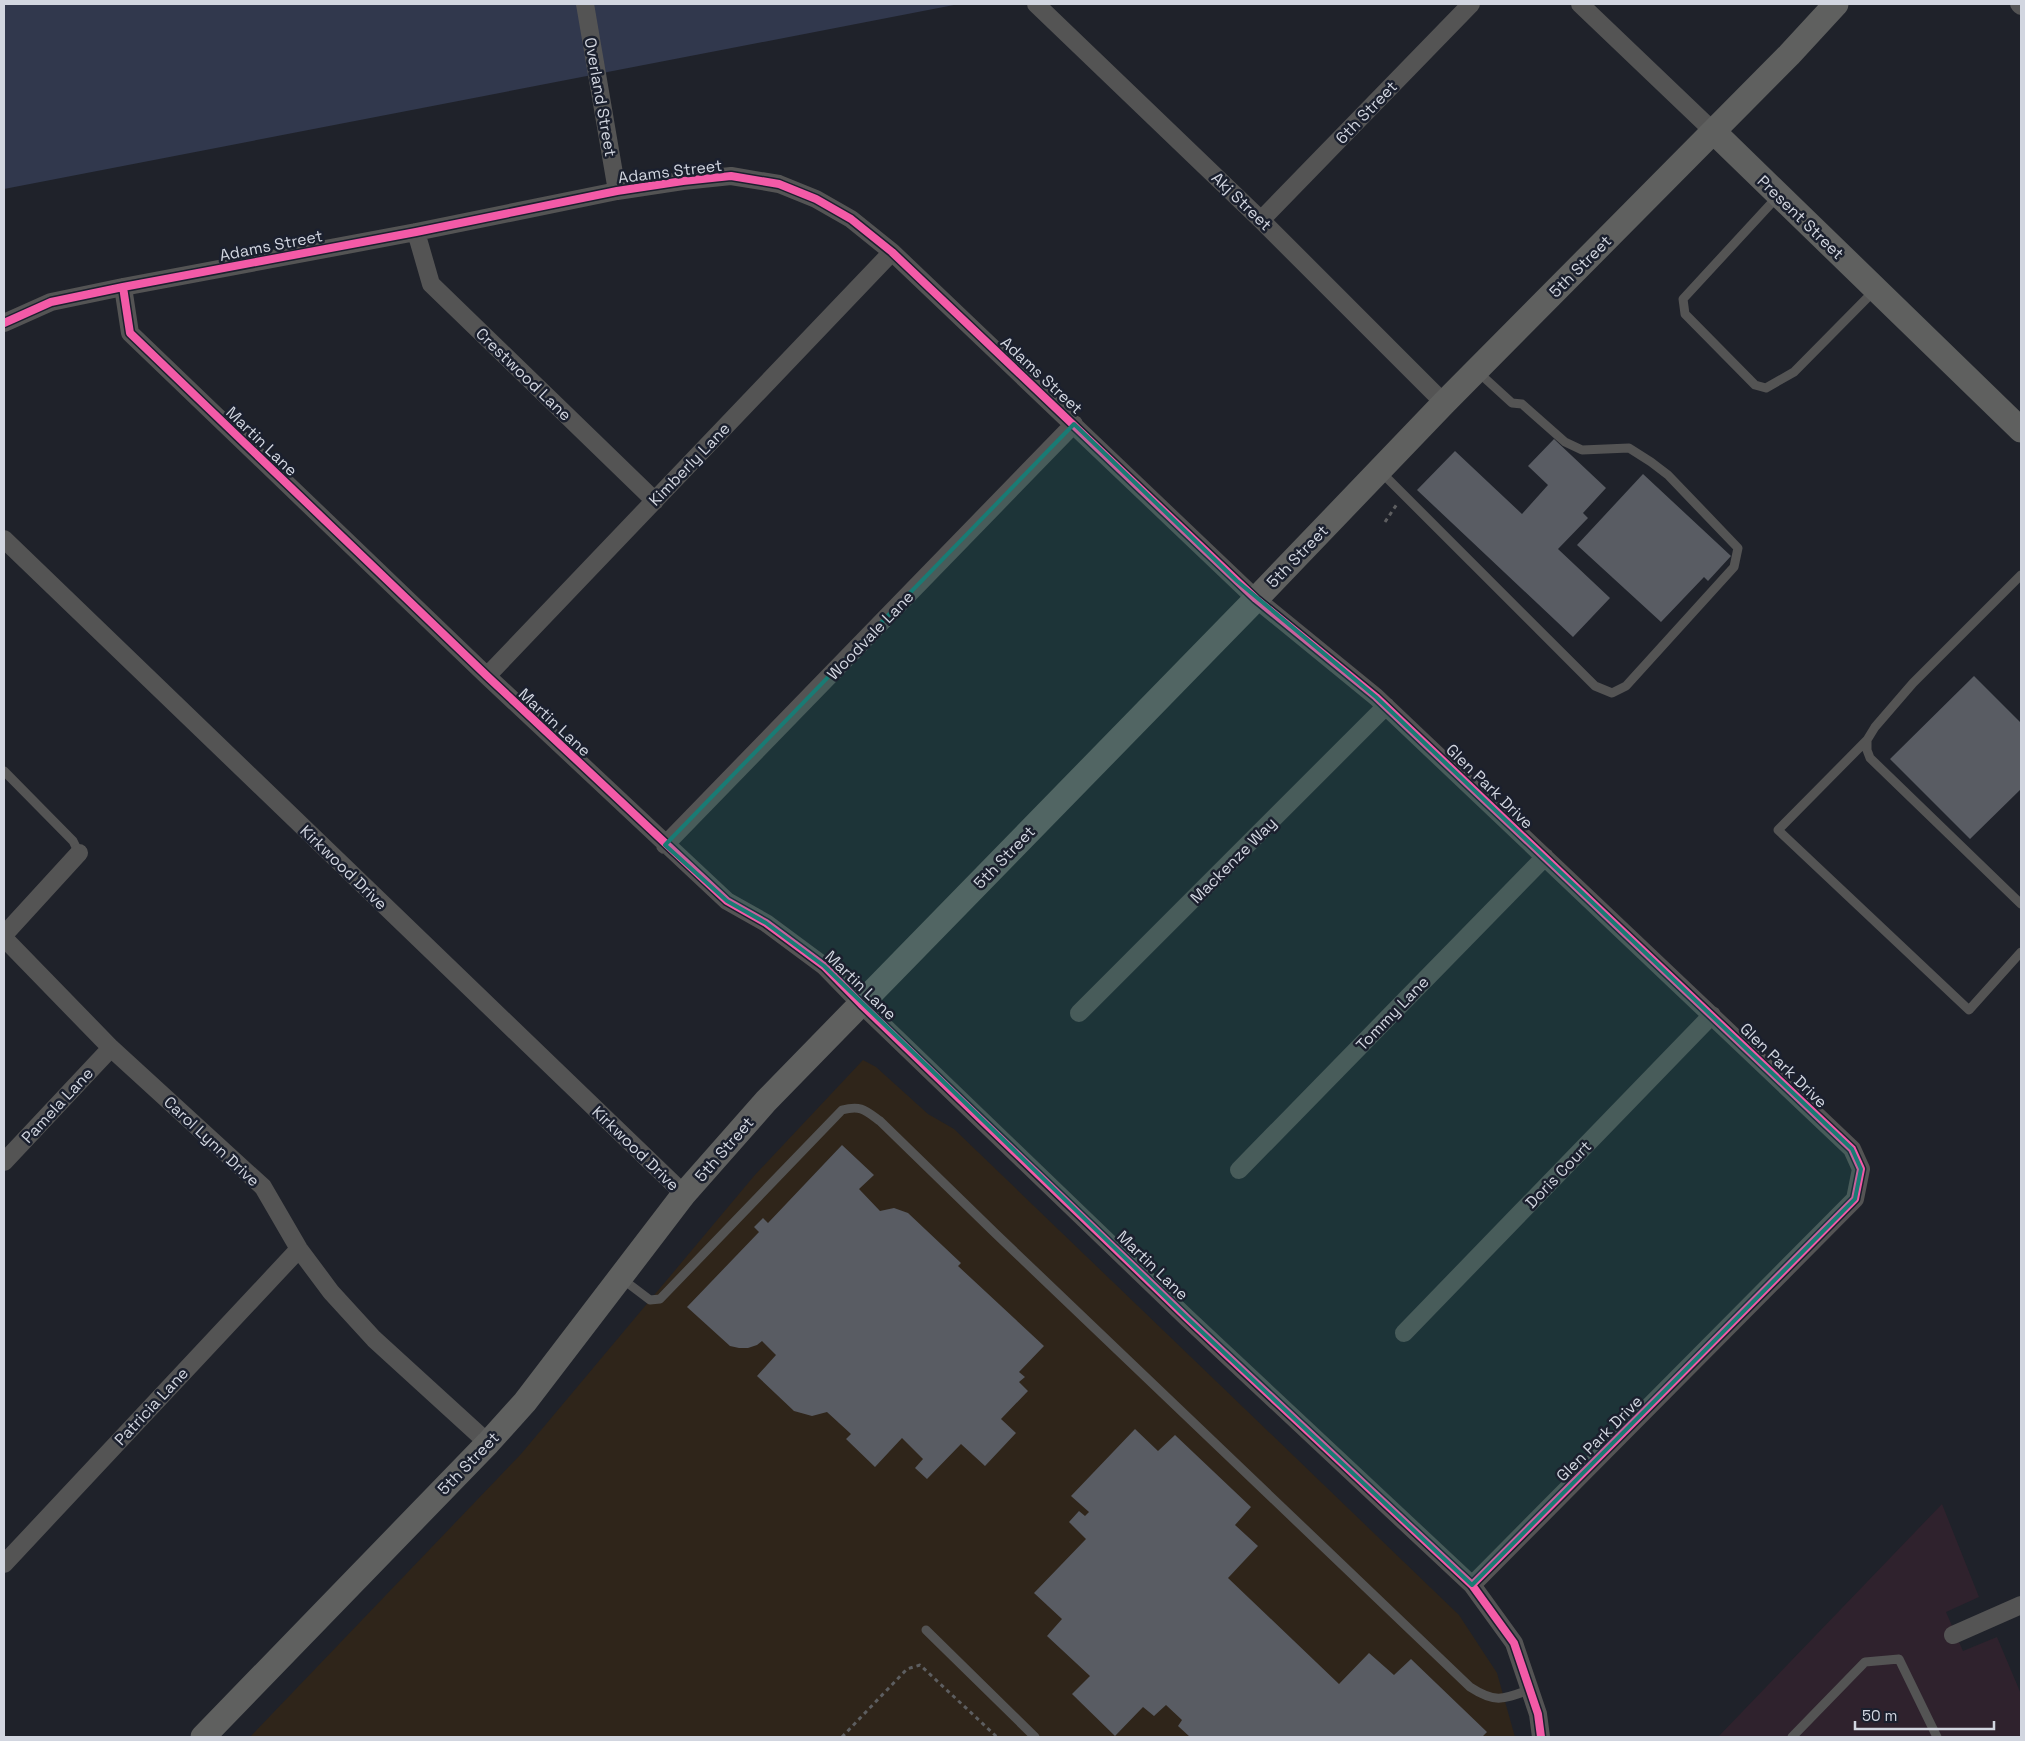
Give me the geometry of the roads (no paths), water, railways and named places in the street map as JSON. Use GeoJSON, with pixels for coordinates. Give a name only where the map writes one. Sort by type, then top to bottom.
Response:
{"type":"FeatureCollection","features":[{"type":"Feature","properties":{"kind":"main road","name":"5th Street"},"geometry":{"type":"LineString","coordinates":[[203,1737],[488,1443],[525,1402],[684,1194],[766,1102],[1256,599],[1476,370],[1790,55],[1836,4]]}},
{"type":"Feature","properties":{"kind":"main road","name":"Present Street"},"geometry":{"type":"LineString","coordinates":[[1714,132],[2021,430]]}},
{"type":"Feature","properties":{"kind":"street","name":"Overland Street"},"geometry":{"type":"LineString","coordinates":[[585,4],[617,191]]}},
{"type":"Feature","properties":{"kind":"street","name":"Akj Street"},"geometry":{"type":"LineString","coordinates":[[1036,4],[1262,220],[1444,403]]}},
{"type":"Feature","properties":{"kind":"street","name":"6th Street"},"geometry":{"type":"LineString","coordinates":[[1262,220],[1471,4]]}},
{"type":"Feature","properties":{"kind":"street","name":"Present Street"},"geometry":{"type":"LineString","coordinates":[[1580,4],[1714,132]]}},
{"type":"Feature","properties":{"kind":"street","name":"Adams Street"},"geometry":{"type":"LineString","coordinates":[[4,323],[51,302],[416,232],[617,191],[731,176],[779,184],[816,199],[851,219],[892,252],[1256,599]]}},
{"type":"Feature","properties":{"kind":"street","name":"Crestwood Lane"},"geometry":{"type":"LineString","coordinates":[[416,232],[431,284],[655,501]]}},
{"type":"Feature","properties":{"kind":"street","name":"Kimberly Lane"},"geometry":{"type":"LineString","coordinates":[[487,676],[892,252]]}},
{"type":"Feature","properties":{"kind":"street","name":"Martin Lane"},"geometry":{"type":"LineString","coordinates":[[123,287],[130,333],[665,845],[727,901],[766,923],[824,966],[860,1004],[1187,1318],[1472,1586],[1514,1643],[1531,1689],[1538,1714],[1541,1737]]}},
{"type":"Feature","properties":{"kind":"street","name":"Woodvale Lane"},"geometry":{"type":"LineString","coordinates":[[665,845],[1074,424]]}},
{"type":"Feature","properties":{"kind":"street","name":"Kirkwood Drive"},"geometry":{"type":"LineString","coordinates":[[4,539],[684,1194]]}},
{"type":"Feature","properties":{"kind":"street","name":"Glen Park Drive"},"geometry":{"type":"LineString","coordinates":[[1256,599],[1386,706],[1852,1148],[1861,1169],[1855,1199],[1472,1586]]}},
{"type":"Feature","properties":{"kind":"street","name":"Mackenze Way"},"geometry":{"type":"LineString","coordinates":[[1079,1013],[1386,706]]}},
{"type":"Feature","properties":{"kind":"street"},"geometry":{"type":"LineString","coordinates":[[4,936],[79,853]]}},
{"type":"Feature","properties":{"kind":"street","name":"Tommy Lane"},"geometry":{"type":"LineString","coordinates":[[1239,1170],[1545,857]]}},
{"type":"Feature","properties":{"kind":"street","name":"Carol Lynn Drive"},"geometry":{"type":"LineString","coordinates":[[4,936],[111,1048],[263,1187],[299,1249],[331,1292],[374,1340],[488,1443]]}},
{"type":"Feature","properties":{"kind":"street","name":"Doris Court"},"geometry":{"type":"LineString","coordinates":[[1404,1333],[1712,1015]]}},
{"type":"Feature","properties":{"kind":"street","name":"Pamela Lane"},"geometry":{"type":"LineString","coordinates":[[4,1162],[111,1048]]}},
{"type":"Feature","properties":{"kind":"street","name":"Patricia Lane"},"geometry":{"type":"LineString","coordinates":[[4,1564],[299,1249]]}},
{"type":"Feature","properties":{"kind":"street"},"geometry":{"type":"LineString","coordinates":[[1953,1635],[2021,1605]]}},
{"type":"Feature","properties":{"kind":"lane"},"geometry":{"type":"LineString","coordinates":[[1778,196],[1683,300],[1686,314],[1754,385],[1766,388],[1794,372],[1876,289]]}},
{"type":"Feature","properties":{"kind":"lane"},"geometry":{"type":"LineString","coordinates":[[1380,470],[1595,686],[1612,693],[1626,686],[1734,567],[1738,548],[1668,475],[1651,462],[1629,448],[1582,450],[1564,442],[1522,404],[1512,402],[1476,370]]}},
{"type":"Feature","properties":{"kind":"lane"},"geometry":{"type":"LineString","coordinates":[[2021,575],[1913,683],[1875,727],[1867,740],[1778,830],[1969,1010],[2021,952]]}},
{"type":"Feature","properties":{"kind":"lane"},"geometry":{"type":"LineString","coordinates":[[1867,740],[1867,750],[1870,758],[2021,904]]}},
{"type":"Feature","properties":{"kind":"lane"},"geometry":{"type":"LineString","coordinates":[[4,772],[73,841],[79,853]]}},
{"type":"Feature","properties":{"kind":"lane"},"geometry":{"type":"LineString","coordinates":[[620,1278],[650,1300],[660,1299],[842,1110],[855,1106],[868,1112],[880,1121],[1470,1687],[1494,1699],[1504,1699],[1531,1689]]}},
{"type":"Feature","properties":{"kind":"lane"},"geometry":{"type":"LineString","coordinates":[[926,1630],[1035,1737]]}},
{"type":"Feature","properties":{"kind":"lane"},"geometry":{"type":"LineString","coordinates":[[1792,1737],[1866,1662],[1899,1659],[1937,1737]]}}]}
